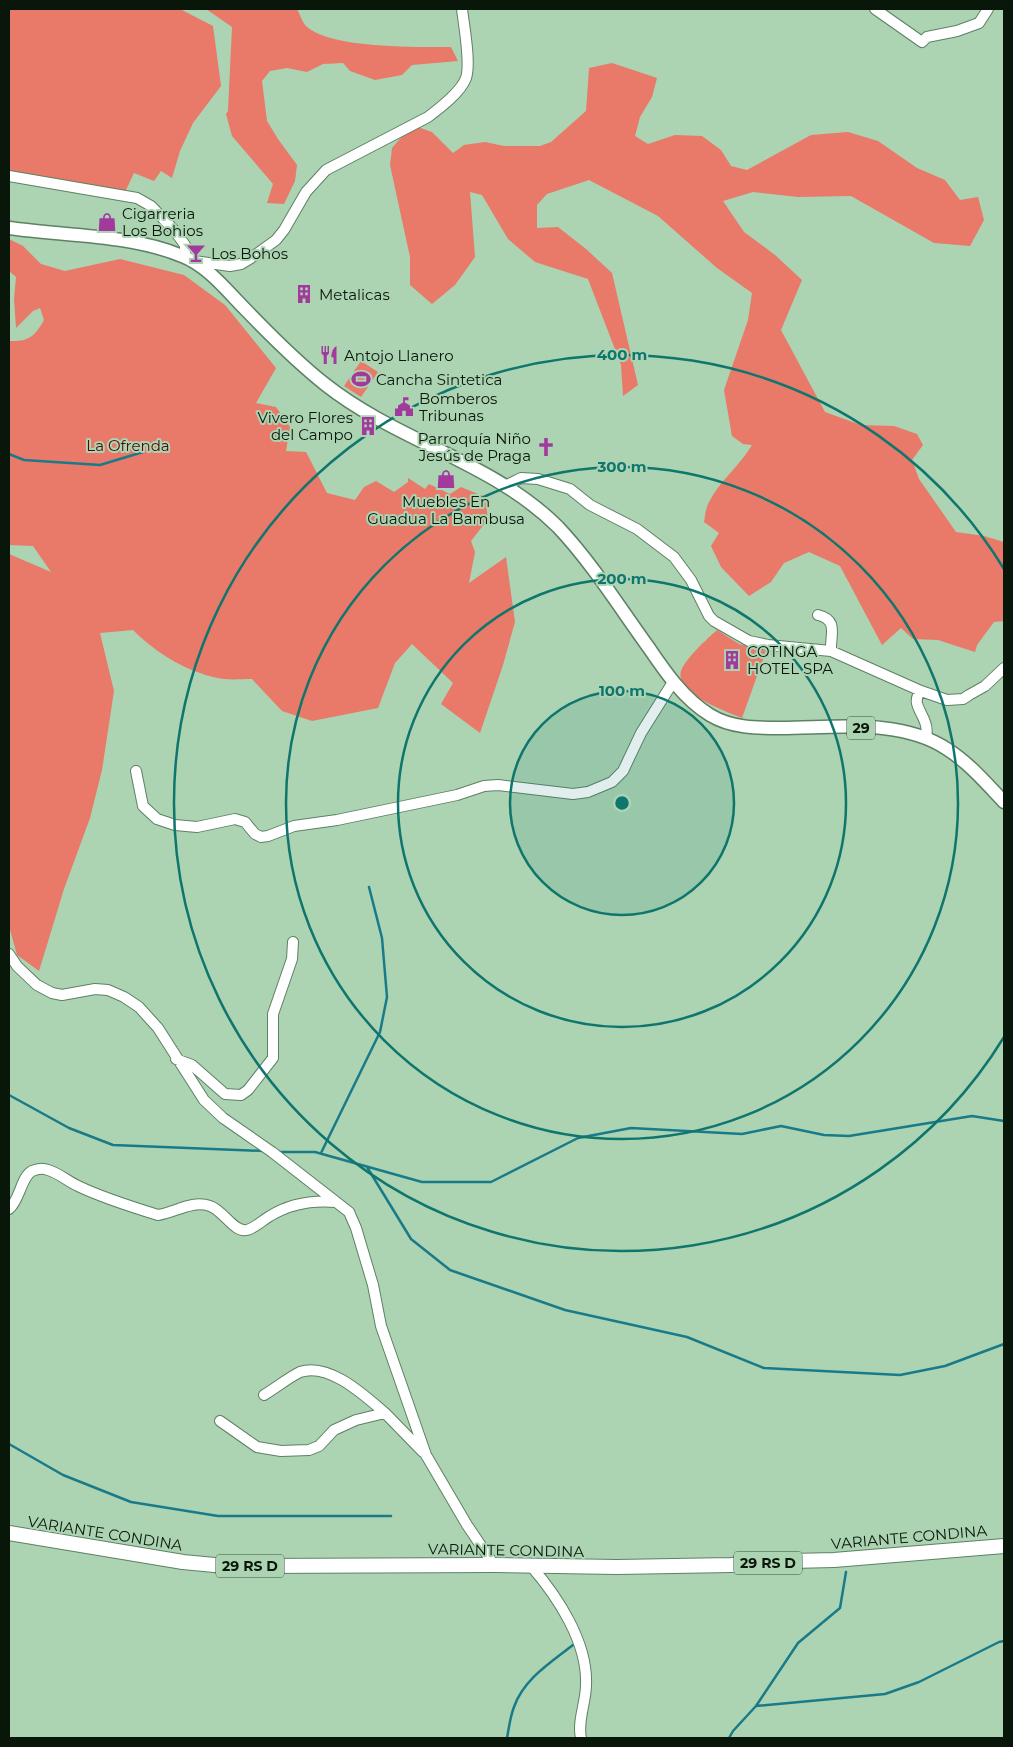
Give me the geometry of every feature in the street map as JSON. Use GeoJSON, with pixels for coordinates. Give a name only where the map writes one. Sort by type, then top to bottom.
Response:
{"type":"FeatureCollection","features":[{"type":"Feature","properties":{"kind":"highway","name":"VARIANTE CONDINA"},"geometry":{"type":"LineString","coordinates":[[9,1533],[183,1562],[224,1566],[731,1566],[791,1561],[834,1560],[1004,1546]]}},
{"type":"Feature","properties":{"kind":"main road","name":"29"},"geometry":{"type":"LineString","coordinates":[[9,228],[129,242],[160,248],[189,259],[214,278],[308,370],[338,394],[386,423],[505,486],[542,512],[570,542],[673,682],[707,713],[726,723],[743,726],[769,728],[880,728],[906,732],[926,738],[946,749],[966,764],[1004,802]]}},
{"type":"Feature","properties":{"kind":"street"},"geometry":{"type":"LineString","coordinates":[[9,176],[137,198],[151,206],[174,230],[185,245],[189,259],[230,266],[241,264],[276,240],[306,192],[326,170],[428,117],[442,107],[466,80],[468,68],[462,9]]}},
{"type":"Feature","properties":{"kind":"street"},"geometry":{"type":"LineString","coordinates":[[874,9],[922,42],[927,37],[957,31],[979,23],[988,9]]}},
{"type":"Feature","properties":{"kind":"street"},"geometry":{"type":"LineString","coordinates":[[505,486],[521,478],[538,479],[570,489],[590,505],[637,529],[674,557],[691,580],[709,616],[714,622],[750,641],[768,645],[831,651],[947,700],[963,699],[985,686],[1004,668]]}},
{"type":"Feature","properties":{"kind":"street"},"geometry":{"type":"LineString","coordinates":[[818,614],[826,617],[832,625],[831,651]]}},
{"type":"Feature","properties":{"kind":"street"},"geometry":{"type":"LineString","coordinates":[[136,771],[143,806],[157,819],[175,825],[196,827],[235,819],[246,822],[255,834],[261,837],[294,826],[337,820],[457,795],[484,786],[498,785],[572,794],[588,792],[612,782],[623,771],[641,733],[673,682]]}},
{"type":"Feature","properties":{"kind":"street"},"geometry":{"type":"LineString","coordinates":[[922,691],[918,695],[916,704],[924,719],[926,738]]}},
{"type":"Feature","properties":{"kind":"street"},"geometry":{"type":"LineString","coordinates":[[176,1059],[192,1064],[225,1094],[241,1095],[248,1090],[272,1058],[273,1014],[292,959],[293,942]]}},
{"type":"Feature","properties":{"kind":"street"},"geometry":{"type":"LineString","coordinates":[[9,954],[17,966],[37,985],[52,993],[62,995],[95,989],[108,990],[124,997],[139,1007],[158,1028],[176,1059],[204,1100],[223,1118],[272,1152],[349,1212],[356,1228],[373,1285],[381,1326],[426,1454],[467,1525],[494,1565]]}},
{"type":"Feature","properties":{"kind":"street"},"geometry":{"type":"LineString","coordinates":[[9,1210],[16,1200],[27,1175],[40,1169],[48,1170],[80,1187],[158,1215],[169,1213],[180,1207],[199,1204],[210,1206],[219,1210],[235,1227],[241,1230],[248,1230],[282,1209],[311,1201],[337,1202]]}},
{"type":"Feature","properties":{"kind":"street"},"geometry":{"type":"LineString","coordinates":[[264,1395],[301,1372],[322,1371],[355,1388],[385,1412],[426,1454]]}},
{"type":"Feature","properties":{"kind":"street"},"geometry":{"type":"LineString","coordinates":[[220,1421],[258,1447],[281,1451],[309,1450],[319,1446],[334,1430],[356,1420],[385,1412]]}},
{"type":"Feature","properties":{"kind":"street"},"geometry":{"type":"LineString","coordinates":[[531,1566],[554,1596],[576,1634],[582,1650],[587,1681],[580,1729],[581,1738]]}},
{"type":"Feature","properties":{"kind":"green space"},"geometry":{"type":"Polygon","coordinates":[[[9,9],[180,9],[213,26],[221,86],[193,123],[180,151],[172,178],[161,171],[154,181],[134,173],[125,192],[9,172],[9,9]]]}},
{"type":"Feature","properties":{"kind":"green space"},"geometry":{"type":"Polygon","coordinates":[[[206,9],[297,9],[306,26],[318,34],[354,43],[451,47],[458,61],[412,65],[402,75],[375,80],[350,71],[343,63],[323,64],[307,72],[287,68],[270,71],[262,81],[267,121],[297,165],[295,181],[284,204],[267,203],[273,184],[232,136],[226,114],[228,111],[232,27],[206,9]]]}},
{"type":"Feature","properties":{"kind":"green space"},"geometry":{"type":"Polygon","coordinates":[[[612,63],[657,78],[652,97],[640,117],[635,136],[648,144],[675,135],[702,136],[721,150],[731,166],[747,170],[811,135],[848,132],[878,141],[917,168],[945,180],[960,200],[978,197],[984,220],[970,246],[934,243],[851,196],[798,197],[753,192],[723,201],[744,232],[775,255],[802,280],[781,330],[825,412],[861,425],[894,426],[917,434],[923,445],[912,460],[919,479],[956,532],[984,536],[1004,542],[1004,621],[994,622],[977,645],[975,652],[938,640],[913,639],[901,628],[882,645],[840,566],[809,552],[784,563],[771,582],[749,596],[721,567],[711,546],[719,533],[704,522],[706,509],[711,499],[752,445],[743,444],[732,436],[724,390],[748,320],[752,293],[717,268],[658,216],[589,180],[547,194],[537,205],[537,228],[558,227],[612,273],[638,385],[623,396],[621,365],[588,279],[535,262],[508,239],[482,195],[470,192],[475,257],[455,285],[432,304],[410,285],[410,257],[390,165],[392,148],[412,125],[432,132],[453,153],[464,145],[485,142],[504,146],[540,146],[551,142],[586,111],[589,68],[612,63]]]}},
{"type":"Feature","properties":{"kind":"green space","name":"La Ofrenda"},"geometry":{"type":"Polygon","coordinates":[[[9,239],[23,246],[41,264],[65,271],[120,259],[184,275],[225,305],[276,368],[256,403],[276,407],[290,427],[286,451],[306,452],[327,493],[355,500],[364,487],[376,481],[394,492],[408,482],[408,478],[425,489],[429,484],[450,494],[461,487],[485,497],[488,519],[471,541],[475,552],[469,583],[506,557],[515,622],[480,733],[441,704],[453,683],[412,644],[395,663],[378,708],[312,721],[282,711],[252,679],[224,679],[199,673],[163,655],[133,630],[100,633],[114,691],[102,770],[90,818],[64,889],[39,971],[17,955],[9,926],[9,554],[51,572],[33,546],[9,545],[9,341],[31,337],[44,320],[40,308],[33,311],[16,328],[14,299],[16,277],[9,271],[9,239]]]}},
{"type":"Feature","properties":{"kind":"green space","name":"Cancha Sintetica"},"geometry":{"type":"Polygon","coordinates":[[[361,361],[378,372],[361,397],[344,386],[361,361]]]}},
{"type":"Feature","properties":{"kind":"green space"},"geometry":{"type":"Polygon","coordinates":[[[717,630],[739,644],[766,651],[742,718],[693,694],[685,687],[681,679],[683,666],[717,630]]]}},
{"type":"Feature","properties":{"kind":"waterway"},"geometry":{"type":"LineString","coordinates":[[9,454],[24,460],[100,465],[143,452]]}},
{"type":"Feature","properties":{"kind":"waterway"},"geometry":{"type":"LineString","coordinates":[[321,1153],[380,1032],[387,997],[382,938],[369,887]]}},
{"type":"Feature","properties":{"kind":"waterway"},"geometry":{"type":"LineString","coordinates":[[9,1095],[69,1128],[113,1145],[265,1151]]}},
{"type":"Feature","properties":{"kind":"waterway"},"geometry":{"type":"LineString","coordinates":[[278,1152],[315,1152],[422,1182],[491,1182],[578,1138],[631,1128],[742,1134],[781,1126],[824,1135],[849,1136],[972,1116],[1004,1121]]}},
{"type":"Feature","properties":{"kind":"waterway"},"geometry":{"type":"LineString","coordinates":[[367,1167],[411,1239],[450,1270],[565,1310],[687,1337],[764,1368],[900,1375],[945,1366],[1004,1344]]}},
{"type":"Feature","properties":{"kind":"waterway"},"geometry":{"type":"LineString","coordinates":[[9,1444],[63,1475],[131,1502],[218,1516],[391,1516]]}},
{"type":"Feature","properties":{"kind":"waterway"},"geometry":{"type":"LineString","coordinates":[[729,1738],[756,1706],[798,1643],[840,1608],[846,1572]]}},
{"type":"Feature","properties":{"kind":"waterway"},"geometry":{"type":"LineString","coordinates":[[756,1706],[885,1694],[919,1682],[1004,1641]]}},
{"type":"Feature","properties":{"kind":"waterway"},"geometry":{"type":"LineString","coordinates":[[507,1738],[513,1711],[518,1697],[524,1688],[539,1672],[573,1645]]}},
{"type":"Feature","properties":{"kind":"place","name":"Cigarreria Los Bohios"},"geometry":{"type":"Point","coordinates":[107,222]}},
{"type":"Feature","properties":{"kind":"place","name":"Los Bohos"},"geometry":{"type":"Point","coordinates":[196,253]}},
{"type":"Feature","properties":{"kind":"place","name":"Metalicas"},"geometry":{"type":"Point","coordinates":[304,294]}},
{"type":"Feature","properties":{"kind":"place","name":"Antojo Llanero"},"geometry":{"type":"Point","coordinates":[329,355]}},
{"type":"Feature","properties":{"kind":"place","name":"Cancha Sintetica"},"geometry":{"type":"Point","coordinates":[361,379]}},
{"type":"Feature","properties":{"kind":"place","name":"Bomberos Tribunas"},"geometry":{"type":"Point","coordinates":[404,407]}},
{"type":"Feature","properties":{"kind":"place","name":"Vivero Flores del Campo"},"geometry":{"type":"Point","coordinates":[368,426]}},
{"type":"Feature","properties":{"kind":"place","name":"Parroquía Niño Jesús de Praga"},"geometry":{"type":"Point","coordinates":[546,447]}},
{"type":"Feature","properties":{"kind":"place","name":"Muebles En Guadua La Bambusa"},"geometry":{"type":"Point","coordinates":[446,479]}},
{"type":"Feature","properties":{"kind":"place","name":"COTINGA HOTEL SPA"},"geometry":{"type":"Point","coordinates":[732,660]}}]}
